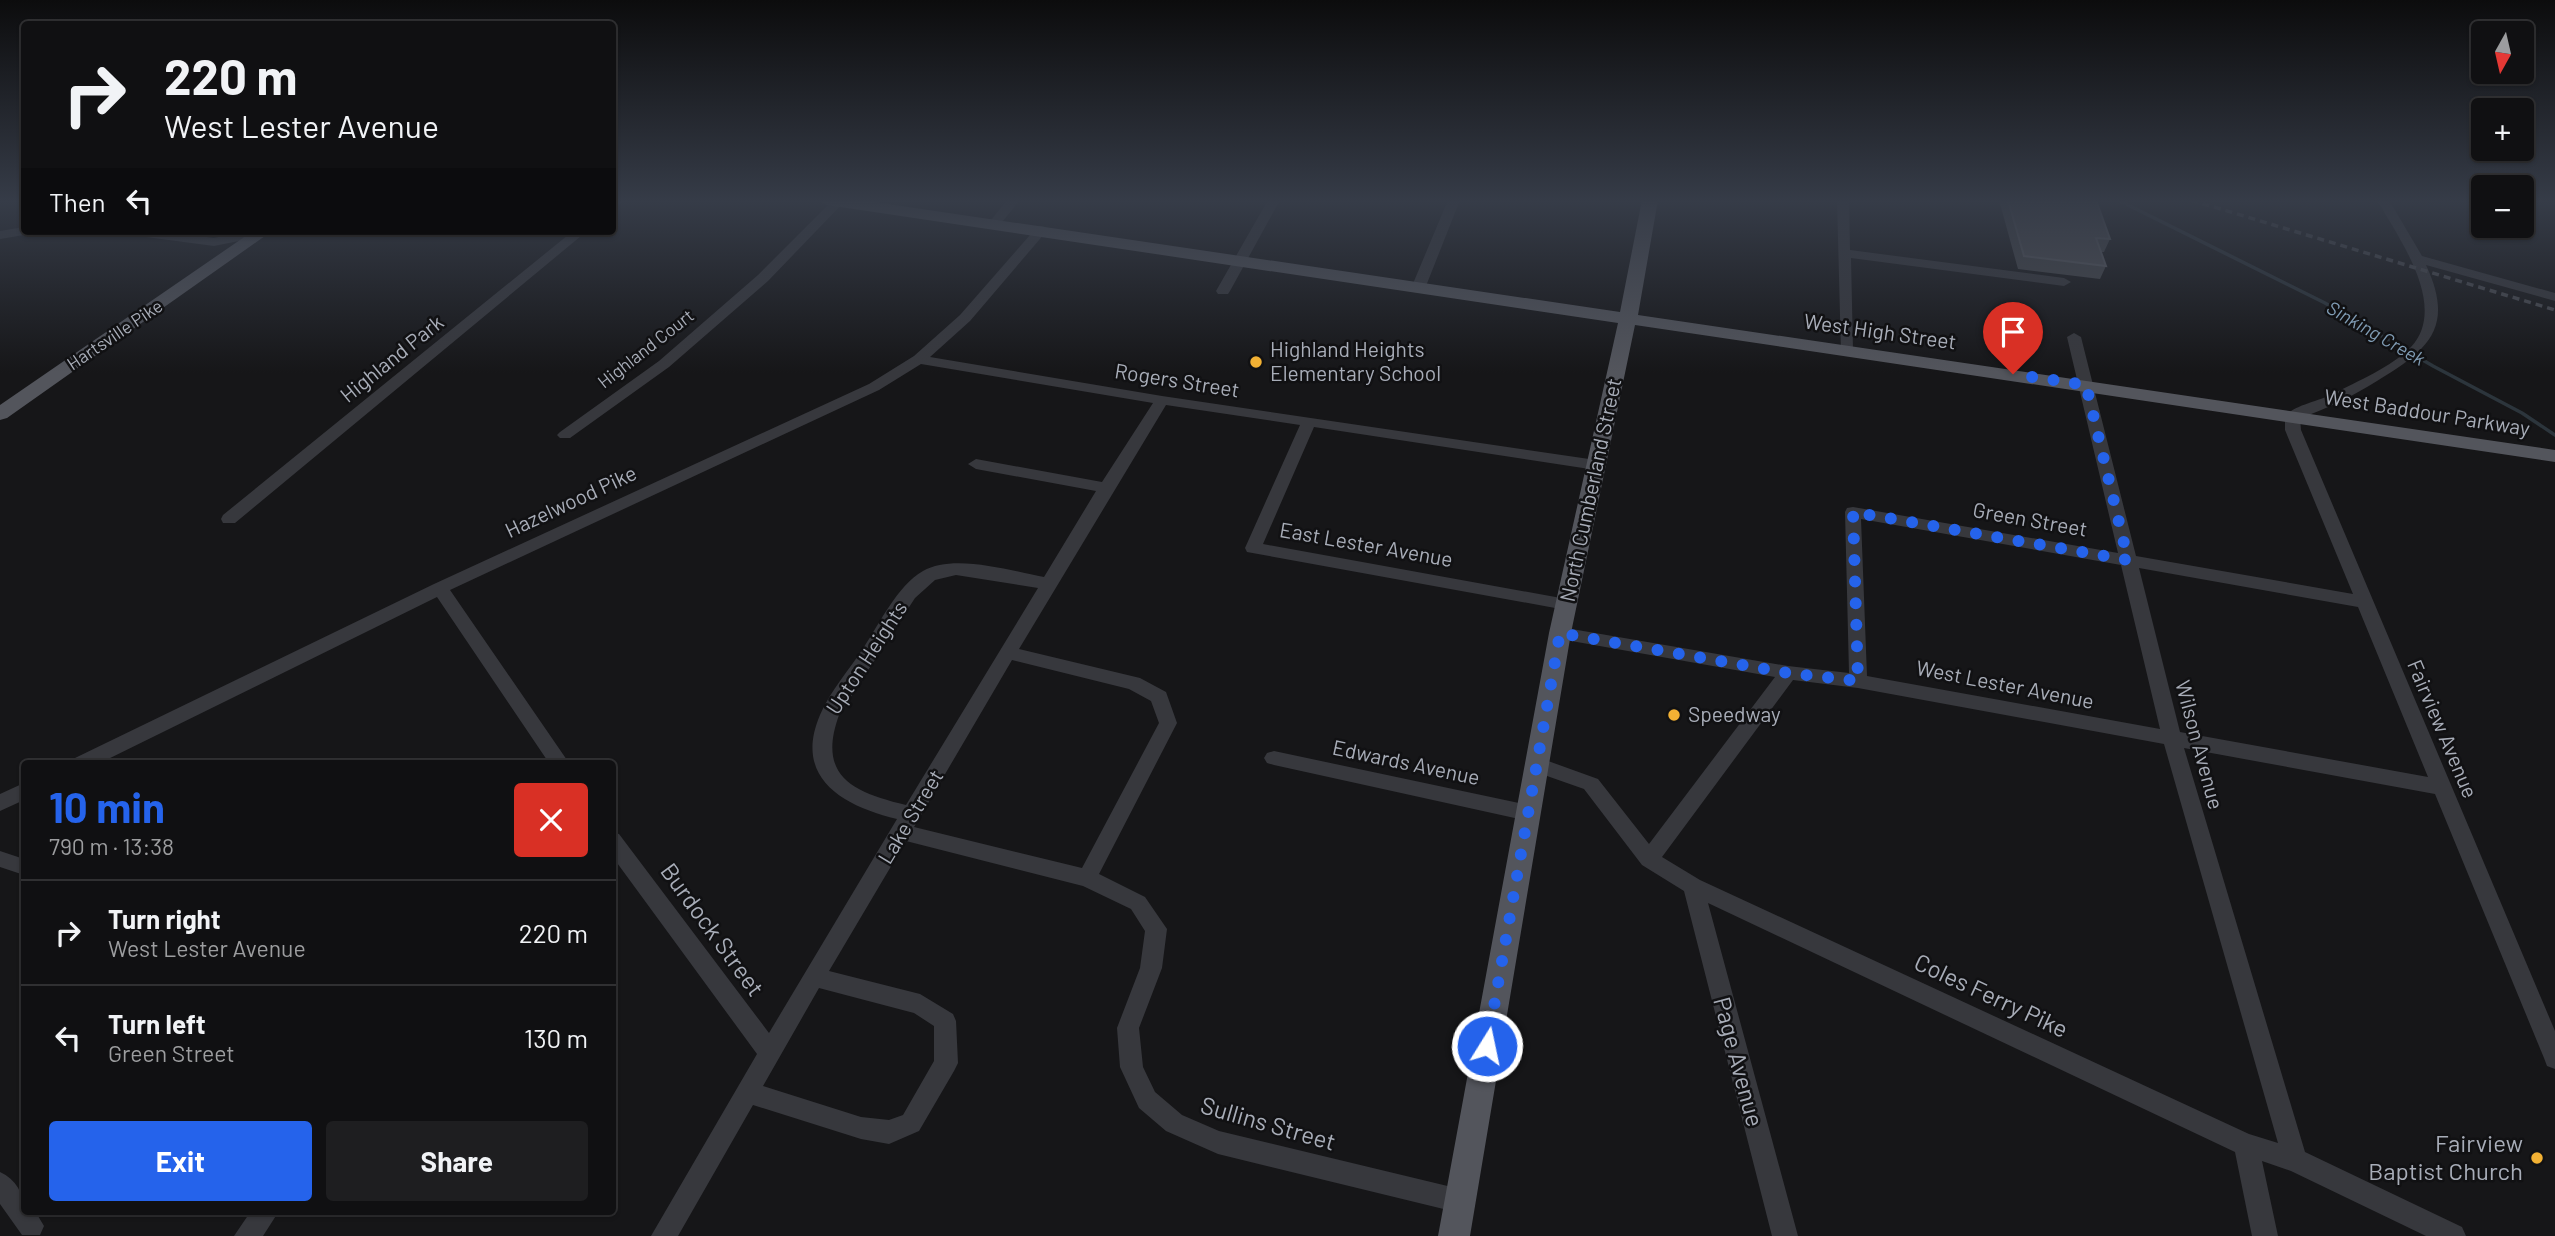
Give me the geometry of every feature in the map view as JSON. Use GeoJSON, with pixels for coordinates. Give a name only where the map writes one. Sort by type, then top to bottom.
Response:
{"type":"FeatureCollection","features":[{"type":"Feature","properties":{"kind":"main road","name":"Hartsville Pike"},"geometry":{"type":"LineString","coordinates":[[0,414],[226,258]]}},
{"type":"Feature","properties":{"kind":"main road","name":"West High Street"},"geometry":{"type":"LineString","coordinates":[[1225,258],[2292,416]]}},
{"type":"Feature","properties":{"kind":"main road","name":"North Cumberland Street"},"geometry":{"type":"LineString","coordinates":[[1454,1236],[1560,633],[1639,258]]}},
{"type":"Feature","properties":{"kind":"main road","name":"West Baddour Parkway"},"geometry":{"type":"LineString","coordinates":[[2292,416],[2555,456]]}},
{"type":"Feature","properties":{"kind":"street","name":"Highland Park"},"geometry":{"type":"LineString","coordinates":[[229,519],[548,258]]}},
{"type":"Feature","properties":{"kind":"street","name":"Highland Court"},"geometry":{"type":"LineString","coordinates":[[565,435],[664,363],[763,278],[781,258]]}},
{"type":"Feature","properties":{"kind":"street","name":"Hazelwood Pike"},"geometry":{"type":"LineString","coordinates":[[88,760],[440,588],[874,387],[919,359],[965,318],[1017,258]]}},
{"type":"Feature","properties":{"kind":"street"},"geometry":{"type":"LineString","coordinates":[[1419,286],[1431,258]]}},
{"type":"Feature","properties":{"kind":"street"},"geometry":{"type":"LineString","coordinates":[[1844,258],[1846,350]]}},
{"type":"Feature","properties":{"kind":"street"},"geometry":{"type":"LineString","coordinates":[[1880,258],[2064,282]]}},
{"type":"Feature","properties":{"kind":"street"},"geometry":{"type":"LineString","coordinates":[[2416,259],[2448,265],[2555,298]]}},
{"type":"Feature","properties":{"kind":"street"},"geometry":{"type":"LineString","coordinates":[[2292,416],[2317,408],[2404,359],[2418,347],[2426,332],[2430,306],[2429,295],[2416,259]]}},
{"type":"Feature","properties":{"kind":"street"},"geometry":{"type":"LineString","coordinates":[[1223,291],[1240,260]]}},
{"type":"Feature","properties":{"kind":"street","name":"Wilson Avenue"},"geometry":{"type":"LineString","coordinates":[[2074,337],[2172,739],[2295,1160]]}},
{"type":"Feature","properties":{"kind":"street","name":"Rogers Street"},"geometry":{"type":"LineString","coordinates":[[919,359],[1162,400],[1596,465]]}},
{"type":"Feature","properties":{"kind":"street","name":"Lake Street"},"geometry":{"type":"LineString","coordinates":[[664,1236],[814,977],[1162,400]]}},
{"type":"Feature","properties":{"kind":"street","name":"Fairview Avenue"},"geometry":{"type":"LineString","coordinates":[[2292,416],[2293,430],[2555,1058]]}},
{"type":"Feature","properties":{"kind":"street","name":"East Lester Avenue"},"geometry":{"type":"LineString","coordinates":[[1308,421],[1253,548],[1566,604]]}},
{"type":"Feature","properties":{"kind":"street"},"geometry":{"type":"LineString","coordinates":[[976,464],[1107,488]]}},
{"type":"Feature","properties":{"kind":"street","name":"Green Street"},"geometry":{"type":"LineString","coordinates":[[1858,681],[1853,512],[2365,602]]}},
{"type":"Feature","properties":{"kind":"street","name":"Upton Heights"},"geometry":{"type":"LineString","coordinates":[[907,824],[857,799],[829,774],[818,748],[821,731],[830,713],[909,594],[929,575],[956,569],[975,570],[1049,584]]}},
{"type":"Feature","properties":{"kind":"street"},"geometry":{"type":"LineString","coordinates":[[440,588],[557,760]]}},
{"type":"Feature","properties":{"kind":"street","name":"West Lester Avenue"},"geometry":{"type":"LineString","coordinates":[[1560,633],[1788,673],[1858,681],[2441,786]]}},
{"type":"Feature","properties":{"kind":"street"},"geometry":{"type":"LineString","coordinates":[[1009,653],[1135,683],[1159,697],[1168,723],[1087,878]]}},
{"type":"Feature","properties":{"kind":"street"},"geometry":{"type":"LineString","coordinates":[[1649,859],[1788,673]]}},
{"type":"Feature","properties":{"kind":"street","name":"Edwards Avenue"},"geometry":{"type":"LineString","coordinates":[[1274,758],[1528,813]]}},
{"type":"Feature","properties":{"kind":"street","name":"Coles Ferry Pike"},"geometry":{"type":"LineString","coordinates":[[1537,765],[1591,784],[1649,859],[1693,886],[2246,1145],[2295,1160],[2454,1236]]}},
{"type":"Feature","properties":{"kind":"street"},"geometry":{"type":"LineString","coordinates":[[0,803],[21,792]]}},
{"type":"Feature","properties":{"kind":"street","name":"Sullins Street"},"geometry":{"type":"LineString","coordinates":[[907,824],[1087,878],[1138,903],[1156,929],[1151,968],[1128,1028],[1132,1067],[1147,1100],[1174,1123],[1218,1142],[1460,1201]]}},
{"type":"Feature","properties":{"kind":"street","name":"Burdock Street"},"geometry":{"type":"LineString","coordinates":[[616,844],[770,1053]]}},
{"type":"Feature","properties":{"kind":"street"},"geometry":{"type":"LineString","coordinates":[[0,859],[21,866]]}},
{"type":"Feature","properties":{"kind":"street","name":"Page Avenue"},"geometry":{"type":"LineString","coordinates":[[1693,886],[1785,1236]]}},
{"type":"Feature","properties":{"kind":"street"},"geometry":{"type":"LineString","coordinates":[[746,1092],[861,1128],[889,1132],[911,1123],[946,1063],[945,1021],[920,1004],[814,977]]}},
{"type":"Feature","properties":{"kind":"street"},"geometry":{"type":"LineString","coordinates":[[2246,1145],[2265,1236]]}},
{"type":"Feature","properties":{"kind":"street"},"geometry":{"type":"LineString","coordinates":[[0,1184],[21,1212]]}},
{"type":"Feature","properties":{"kind":"street"},"geometry":{"type":"LineString","coordinates":[[23,1215],[31,1226]]}},
{"type":"Feature","properties":{"kind":"street"},"geometry":{"type":"LineString","coordinates":[[247,1236],[264,1215]]}},
{"type":"Feature","properties":{"kind":"building"},"geometry":{"type":"Polygon","coordinates":[[[2038,258],[2103,258],[2106,266],[2038,258]]]}},
{"type":"Feature","properties":{"kind":"waterway","name":"Sinking Creek"},"geometry":{"type":"LineString","coordinates":[[2234,258],[2325,303],[2433,366],[2522,413],[2555,435]]}},
{"type":"Feature","properties":{"kind":"railway"},"geometry":{"type":"LineString","coordinates":[[2382,258],[2555,310]]}},
{"type":"Feature","properties":{"kind":"place","name":"Highland Heights Elementary School"},"geometry":{"type":"Point","coordinates":[1256,362]}},
{"type":"Feature","properties":{"kind":"place","name":"Speedway"},"geometry":{"type":"Point","coordinates":[1674,715]}},
{"type":"Feature","properties":{"kind":"place","name":"Fairview Baptist Church"},"geometry":{"type":"Point","coordinates":[2537,1158]}},
{"type":"Feature","properties":{"kind":"route"},"geometry":{"type":"LineString","coordinates":[[1487,1046],[1560,633],[1788,673],[1858,681],[1853,512],[2128,560],[2086,385],[2013,374]]}}]}
